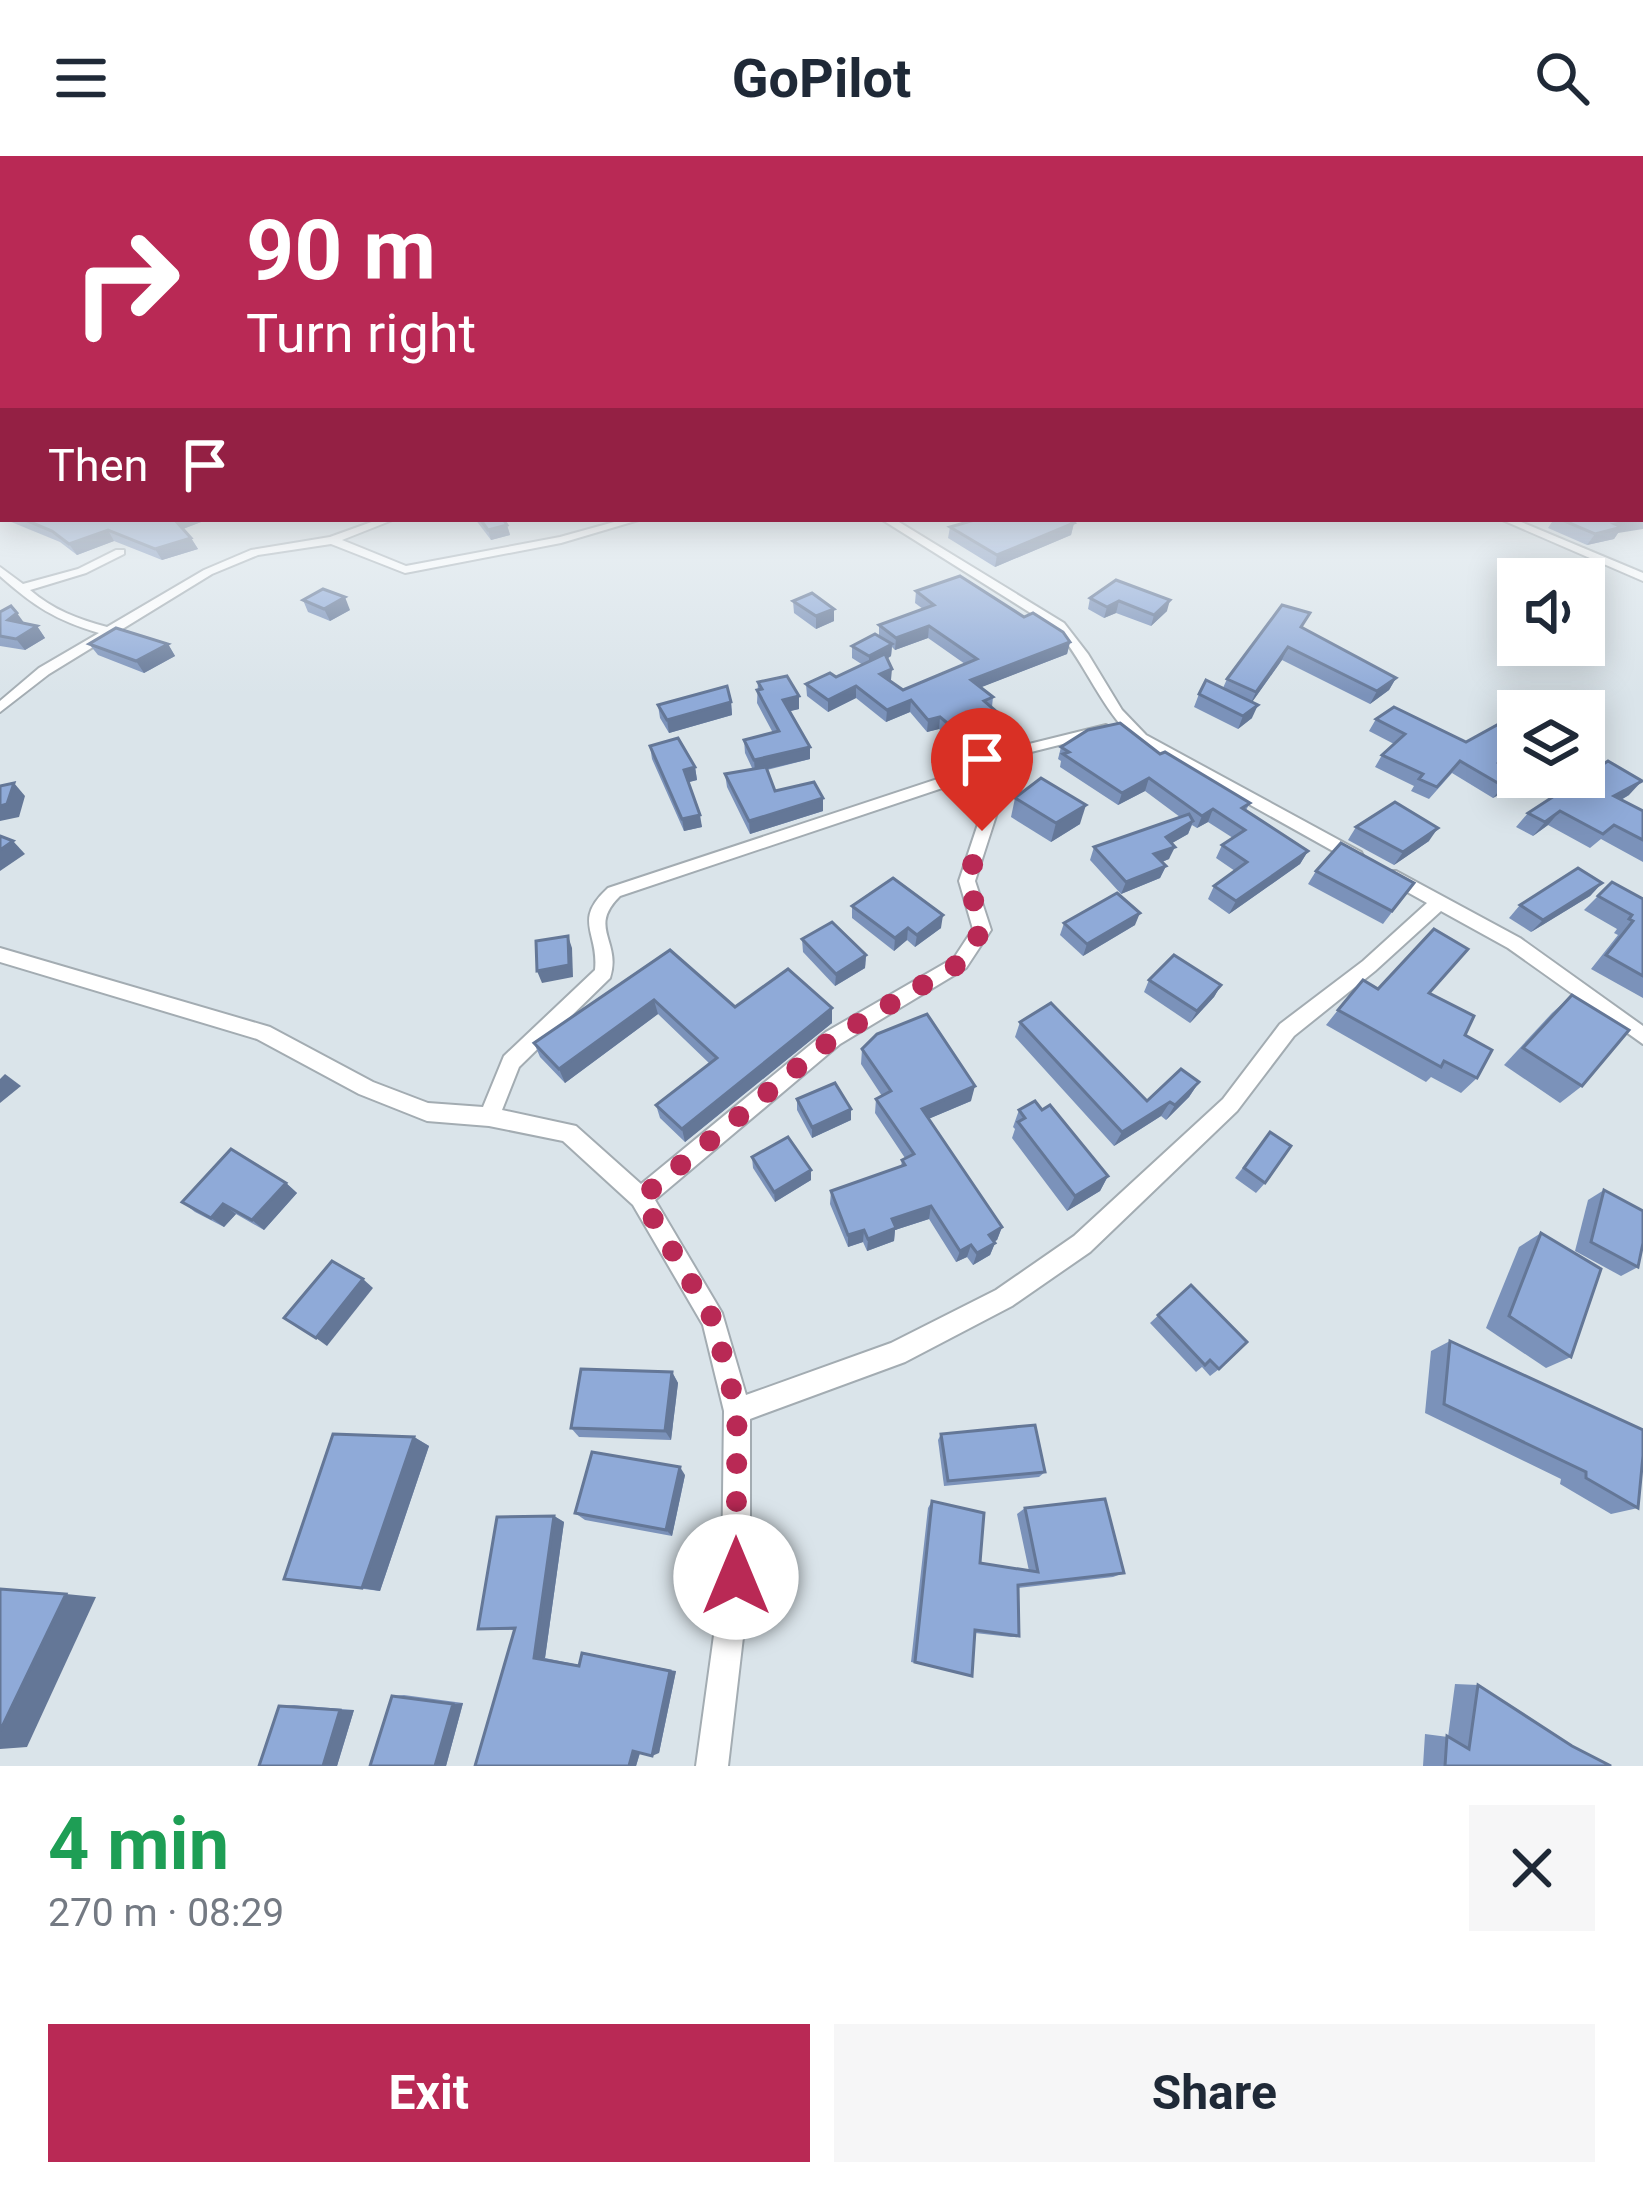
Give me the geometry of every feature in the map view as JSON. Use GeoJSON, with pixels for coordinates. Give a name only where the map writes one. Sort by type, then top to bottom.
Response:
{"type":"FeatureCollection","features":[{"type":"Feature","properties":{"kind":"street"},"geometry":{"type":"LineString","coordinates":[[0,708],[44,671],[208,572],[255,552],[299,545]]}},
{"type":"Feature","properties":{"kind":"street"},"geometry":{"type":"LineString","coordinates":[[344,545],[405,570],[534,545]]}},
{"type":"Feature","properties":{"kind":"street"},"geometry":{"type":"LineString","coordinates":[[928,545],[1060,626],[1078,644],[1124,725],[1514,943],[1643,1036]]}},
{"type":"Feature","properties":{"kind":"street"},"geometry":{"type":"LineString","coordinates":[[1567,545],[1643,577]]}},
{"type":"Feature","properties":{"kind":"street"},"geometry":{"type":"LineString","coordinates":[[23,588],[82,571],[120,553]]}},
{"type":"Feature","properties":{"kind":"street"},"geometry":{"type":"LineString","coordinates":[[0,570],[67,620],[110,632]]}},
{"type":"Feature","properties":{"kind":"street"},"geometry":{"type":"LineString","coordinates":[[489,1117],[511,1062],[604,973],[608,960],[595,927],[596,913],[614,892],[1006,761],[1025,749],[1124,725]]}},
{"type":"Feature","properties":{"kind":"street"},"geometry":{"type":"LineString","coordinates":[[641,1198],[833,1038],[960,963],[977,943],[980,918],[968,881],[1006,761]]}},
{"type":"Feature","properties":{"kind":"street"},"geometry":{"type":"LineString","coordinates":[[737,1411],[896,1353],[1004,1298],[1082,1244],[1229,1105],[1287,1030],[1370,966],[1439,902]]}},
{"type":"Feature","properties":{"kind":"street"},"geometry":{"type":"LineString","coordinates":[[0,955],[263,1033],[366,1088],[427,1112],[489,1117],[569,1133],[641,1198],[714,1321],[737,1411],[736,1577],[712,1766]]}},
{"type":"Feature","properties":{"kind":"building"},"geometry":{"type":"Polygon","coordinates":[[[980,545],[1021,545],[997,555],[980,545]]]}},
{"type":"Feature","properties":{"kind":"building"},"geometry":{"type":"Polygon","coordinates":[[[960,576],[1024,617],[1033,613],[1070,642],[971,680],[993,697],[984,701],[1011,724],[969,741],[940,717],[928,720],[911,700],[887,710],[856,686],[828,700],[806,684],[830,673],[836,677],[885,654],[892,669],[880,674],[903,690],[977,659],[929,626],[896,638],[879,625],[934,605],[916,591],[960,576]]]}},
{"type":"Feature","properties":{"kind":"building"},"geometry":{"type":"Polygon","coordinates":[[[1116,580],[1170,600],[1154,615],[1119,601],[1107,607],[1090,598],[1116,580]]]}},
{"type":"Feature","properties":{"kind":"building"},"geometry":{"type":"Polygon","coordinates":[[[323,589],[345,597],[324,609],[303,600],[323,589]]]}},
{"type":"Feature","properties":{"kind":"building"},"geometry":{"type":"Polygon","coordinates":[[[812,593],[834,609],[816,616],[793,601],[812,593]]]}},
{"type":"Feature","properties":{"kind":"building"},"geometry":{"type":"Polygon","coordinates":[[[1282,605],[1310,613],[1301,627],[1396,678],[1377,691],[1288,647],[1256,692],[1227,679],[1282,605]]]}},
{"type":"Feature","properties":{"kind":"building"},"geometry":{"type":"Polygon","coordinates":[[[11,606],[17,613],[8,620],[37,626],[16,639],[0,636],[0,612],[11,606]]]}},
{"type":"Feature","properties":{"kind":"building"},"geometry":{"type":"Polygon","coordinates":[[[116,628],[168,644],[136,661],[89,644],[116,628]]]}},
{"type":"Feature","properties":{"kind":"building"},"geometry":{"type":"Polygon","coordinates":[[[875,634],[892,644],[869,656],[852,646],[875,634]]]}},
{"type":"Feature","properties":{"kind":"building"},"geometry":{"type":"Polygon","coordinates":[[[787,676],[799,696],[783,700],[810,747],[754,760],[744,740],[779,731],[757,690],[762,689],[758,682],[787,676]]]}},
{"type":"Feature","properties":{"kind":"building"},"geometry":{"type":"Polygon","coordinates":[[[1206,680],[1258,705],[1243,716],[1199,694],[1206,680]]]}},
{"type":"Feature","properties":{"kind":"building"},"geometry":{"type":"Polygon","coordinates":[[[727,686],[731,702],[667,720],[658,705],[727,686]]]}},
{"type":"Feature","properties":{"kind":"building"},"geometry":{"type":"Polygon","coordinates":[[[1394,707],[1466,742],[1497,725],[1497,783],[1460,761],[1437,787],[1419,779],[1423,774],[1382,755],[1405,734],[1376,719],[1394,707]]]}},
{"type":"Feature","properties":{"kind":"building"},"geometry":{"type":"Polygon","coordinates":[[[1120,723],[1160,754],[1165,752],[1250,803],[1242,808],[1308,851],[1236,901],[1214,886],[1247,862],[1222,845],[1245,830],[1213,809],[1202,816],[1149,778],[1122,793],[1063,754],[1069,752],[1061,747],[1088,730],[1120,723]]]}},
{"type":"Feature","properties":{"kind":"building"},"geometry":{"type":"Polygon","coordinates":[[[678,738],[695,767],[684,770],[700,815],[682,819],[650,746],[678,738]]]}},
{"type":"Feature","properties":{"kind":"building"},"geometry":{"type":"Polygon","coordinates":[[[1605,763],[1642,781],[1614,796],[1643,811],[1643,840],[1614,825],[1603,834],[1560,811],[1545,822],[1528,813],[1551,798],[1605,798],[1605,763]]]}},
{"type":"Feature","properties":{"kind":"building"},"geometry":{"type":"Polygon","coordinates":[[[766,767],[775,791],[814,782],[823,798],[749,821],[725,774],[766,767]]]}},
{"type":"Feature","properties":{"kind":"building"},"geometry":{"type":"Polygon","coordinates":[[[1041,778],[1086,805],[1056,823],[1015,798],[1041,778]]]}},
{"type":"Feature","properties":{"kind":"building"},"geometry":{"type":"Polygon","coordinates":[[[14,783],[7,804],[0,806],[0,786],[14,783]]]}},
{"type":"Feature","properties":{"kind":"building"},"geometry":{"type":"Polygon","coordinates":[[[1395,802],[1438,828],[1403,852],[1356,827],[1395,802]]]}},
{"type":"Feature","properties":{"kind":"building"},"geometry":{"type":"Polygon","coordinates":[[[1189,814],[1193,821],[1166,837],[1175,847],[1154,854],[1166,866],[1126,882],[1094,847],[1189,814]]]}},
{"type":"Feature","properties":{"kind":"building"},"geometry":{"type":"Polygon","coordinates":[[[0,836],[13,841],[0,850],[0,836]]]}},
{"type":"Feature","properties":{"kind":"building"},"geometry":{"type":"Polygon","coordinates":[[[1341,843],[1414,883],[1392,911],[1316,871],[1341,843]]]}},
{"type":"Feature","properties":{"kind":"building"},"geometry":{"type":"Polygon","coordinates":[[[1578,868],[1602,883],[1543,920],[1520,905],[1578,868]]]}},
{"type":"Feature","properties":{"kind":"building"},"geometry":{"type":"Polygon","coordinates":[[[893,878],[943,915],[917,935],[908,928],[895,938],[852,906],[893,878]]]}},
{"type":"Feature","properties":{"kind":"building"},"geometry":{"type":"Polygon","coordinates":[[[1612,882],[1643,899],[1643,976],[1606,955],[1633,921],[1629,919],[1632,915],[1598,896],[1612,882]]]}},
{"type":"Feature","properties":{"kind":"building"},"geometry":{"type":"Polygon","coordinates":[[[1117,893],[1140,913],[1087,944],[1064,923],[1117,893]]]}},
{"type":"Feature","properties":{"kind":"building"},"geometry":{"type":"Polygon","coordinates":[[[832,922],[866,955],[836,974],[802,939],[832,922]]]}},
{"type":"Feature","properties":{"kind":"building"},"geometry":{"type":"Polygon","coordinates":[[[1434,929],[1468,949],[1429,993],[1474,1016],[1465,1035],[1492,1050],[1477,1078],[1444,1061],[1441,1067],[1338,1010],[1363,980],[1378,989],[1434,929]]]}},
{"type":"Feature","properties":{"kind":"building"},"geometry":{"type":"Polygon","coordinates":[[[568,936],[569,965],[537,971],[536,941],[568,936]]]}},
{"type":"Feature","properties":{"kind":"building"},"geometry":{"type":"Polygon","coordinates":[[[670,950],[735,1007],[788,969],[832,1008],[682,1129],[656,1105],[717,1058],[654,1000],[559,1069],[534,1043],[670,950]]]}},
{"type":"Feature","properties":{"kind":"building"},"geometry":{"type":"Polygon","coordinates":[[[1174,955],[1221,985],[1197,1011],[1149,980],[1174,955]]]}},
{"type":"Feature","properties":{"kind":"building"},"geometry":{"type":"Polygon","coordinates":[[[1572,995],[1629,1030],[1582,1086],[1523,1048],[1572,995]]]}},
{"type":"Feature","properties":{"kind":"building"},"geometry":{"type":"Polygon","coordinates":[[[1051,1003],[1147,1101],[1181,1069],[1199,1082],[1175,1105],[1170,1102],[1122,1132],[1020,1022],[1051,1003]]]}},
{"type":"Feature","properties":{"kind":"building"},"geometry":{"type":"Polygon","coordinates":[[[927,1014],[975,1086],[922,1109],[1002,1227],[989,1235],[995,1243],[977,1253],[971,1245],[960,1251],[931,1206],[892,1219],[896,1228],[868,1239],[864,1230],[848,1235],[831,1191],[905,1165],[902,1160],[914,1154],[876,1099],[891,1091],[862,1049],[877,1034],[927,1014]]]}},
{"type":"Feature","properties":{"kind":"building"},"geometry":{"type":"Polygon","coordinates":[[[835,1083],[851,1109],[812,1127],[797,1099],[835,1083]]]}},
{"type":"Feature","properties":{"kind":"building"},"geometry":{"type":"Polygon","coordinates":[[[1035,1101],[1042,1110],[1050,1105],[1108,1176],[1075,1196],[1018,1122],[1025,1118],[1019,1110],[1035,1101]]]}},
{"type":"Feature","properties":{"kind":"building"},"geometry":{"type":"Polygon","coordinates":[[[1270,1132],[1291,1146],[1265,1183],[1244,1168],[1270,1132]]]}},
{"type":"Feature","properties":{"kind":"building"},"geometry":{"type":"Polygon","coordinates":[[[788,1137],[811,1170],[774,1192],[752,1157],[788,1137]]]}},
{"type":"Feature","properties":{"kind":"building"},"geometry":{"type":"Polygon","coordinates":[[[231,1149],[286,1183],[252,1220],[223,1204],[211,1218],[182,1202],[231,1149]]]}},
{"type":"Feature","properties":{"kind":"building"},"geometry":{"type":"Polygon","coordinates":[[[1604,1190],[1643,1211],[1638,1267],[1591,1242],[1604,1190]]]}},
{"type":"Feature","properties":{"kind":"building"},"geometry":{"type":"Polygon","coordinates":[[[1541,1233],[1601,1269],[1571,1357],[1509,1316],[1541,1233]]]}},
{"type":"Feature","properties":{"kind":"building"},"geometry":{"type":"Polygon","coordinates":[[[332,1261],[363,1279],[316,1338],[284,1318],[332,1261]]]}},
{"type":"Feature","properties":{"kind":"building"},"geometry":{"type":"Polygon","coordinates":[[[1191,1285],[1247,1342],[1219,1369],[1210,1360],[1205,1365],[1158,1315],[1191,1285]]]}},
{"type":"Feature","properties":{"kind":"building"},"geometry":{"type":"Polygon","coordinates":[[[1450,1341],[1643,1430],[1638,1508],[1586,1478],[1586,1472],[1444,1404],[1450,1341]]]}},
{"type":"Feature","properties":{"kind":"building"},"geometry":{"type":"Polygon","coordinates":[[[581,1369],[672,1372],[665,1431],[571,1428],[581,1369]]]}},
{"type":"Feature","properties":{"kind":"building"},"geometry":{"type":"Polygon","coordinates":[[[1035,1425],[1045,1472],[948,1481],[941,1434],[1035,1425]]]}},
{"type":"Feature","properties":{"kind":"building"},"geometry":{"type":"Polygon","coordinates":[[[333,1434],[414,1437],[362,1588],[284,1579],[333,1434]]]}},
{"type":"Feature","properties":{"kind":"building"},"geometry":{"type":"Polygon","coordinates":[[[592,1452],[680,1467],[666,1530],[575,1513],[592,1452]]]}},
{"type":"Feature","properties":{"kind":"building"},"geometry":{"type":"Polygon","coordinates":[[[1105,1499],[1124,1573],[1018,1585],[1019,1636],[975,1630],[972,1676],[915,1662],[932,1501],[984,1513],[980,1563],[1038,1572],[1025,1508],[1105,1499]]]}},
{"type":"Feature","properties":{"kind":"building"},"geometry":{"type":"Polygon","coordinates":[[[554,1516],[534,1658],[579,1666],[582,1653],[670,1671],[652,1756],[633,1751],[629,1766],[475,1766],[515,1628],[478,1629],[497,1517],[554,1516]]]}},
{"type":"Feature","properties":{"kind":"building"},"geometry":{"type":"Polygon","coordinates":[[[0,1589],[66,1594],[0,1731],[0,1589]]]}},
{"type":"Feature","properties":{"kind":"building"},"geometry":{"type":"Polygon","coordinates":[[[1478,1685],[1611,1766],[1445,1766],[1447,1736],[1469,1749],[1478,1685]]]}},
{"type":"Feature","properties":{"kind":"building"},"geometry":{"type":"Polygon","coordinates":[[[392,1696],[453,1704],[435,1766],[370,1766],[392,1696]]]}},
{"type":"Feature","properties":{"kind":"building"},"geometry":{"type":"Polygon","coordinates":[[[279,1706],[340,1710],[323,1766],[259,1766],[279,1706]]]}},
{"type":"Feature","properties":{"kind":"route"},"geometry":{"type":"LineString","coordinates":[[736,1577],[737,1411],[714,1321],[641,1198],[833,1038],[960,963],[982,930],[968,881],[982,831]]}}]}
